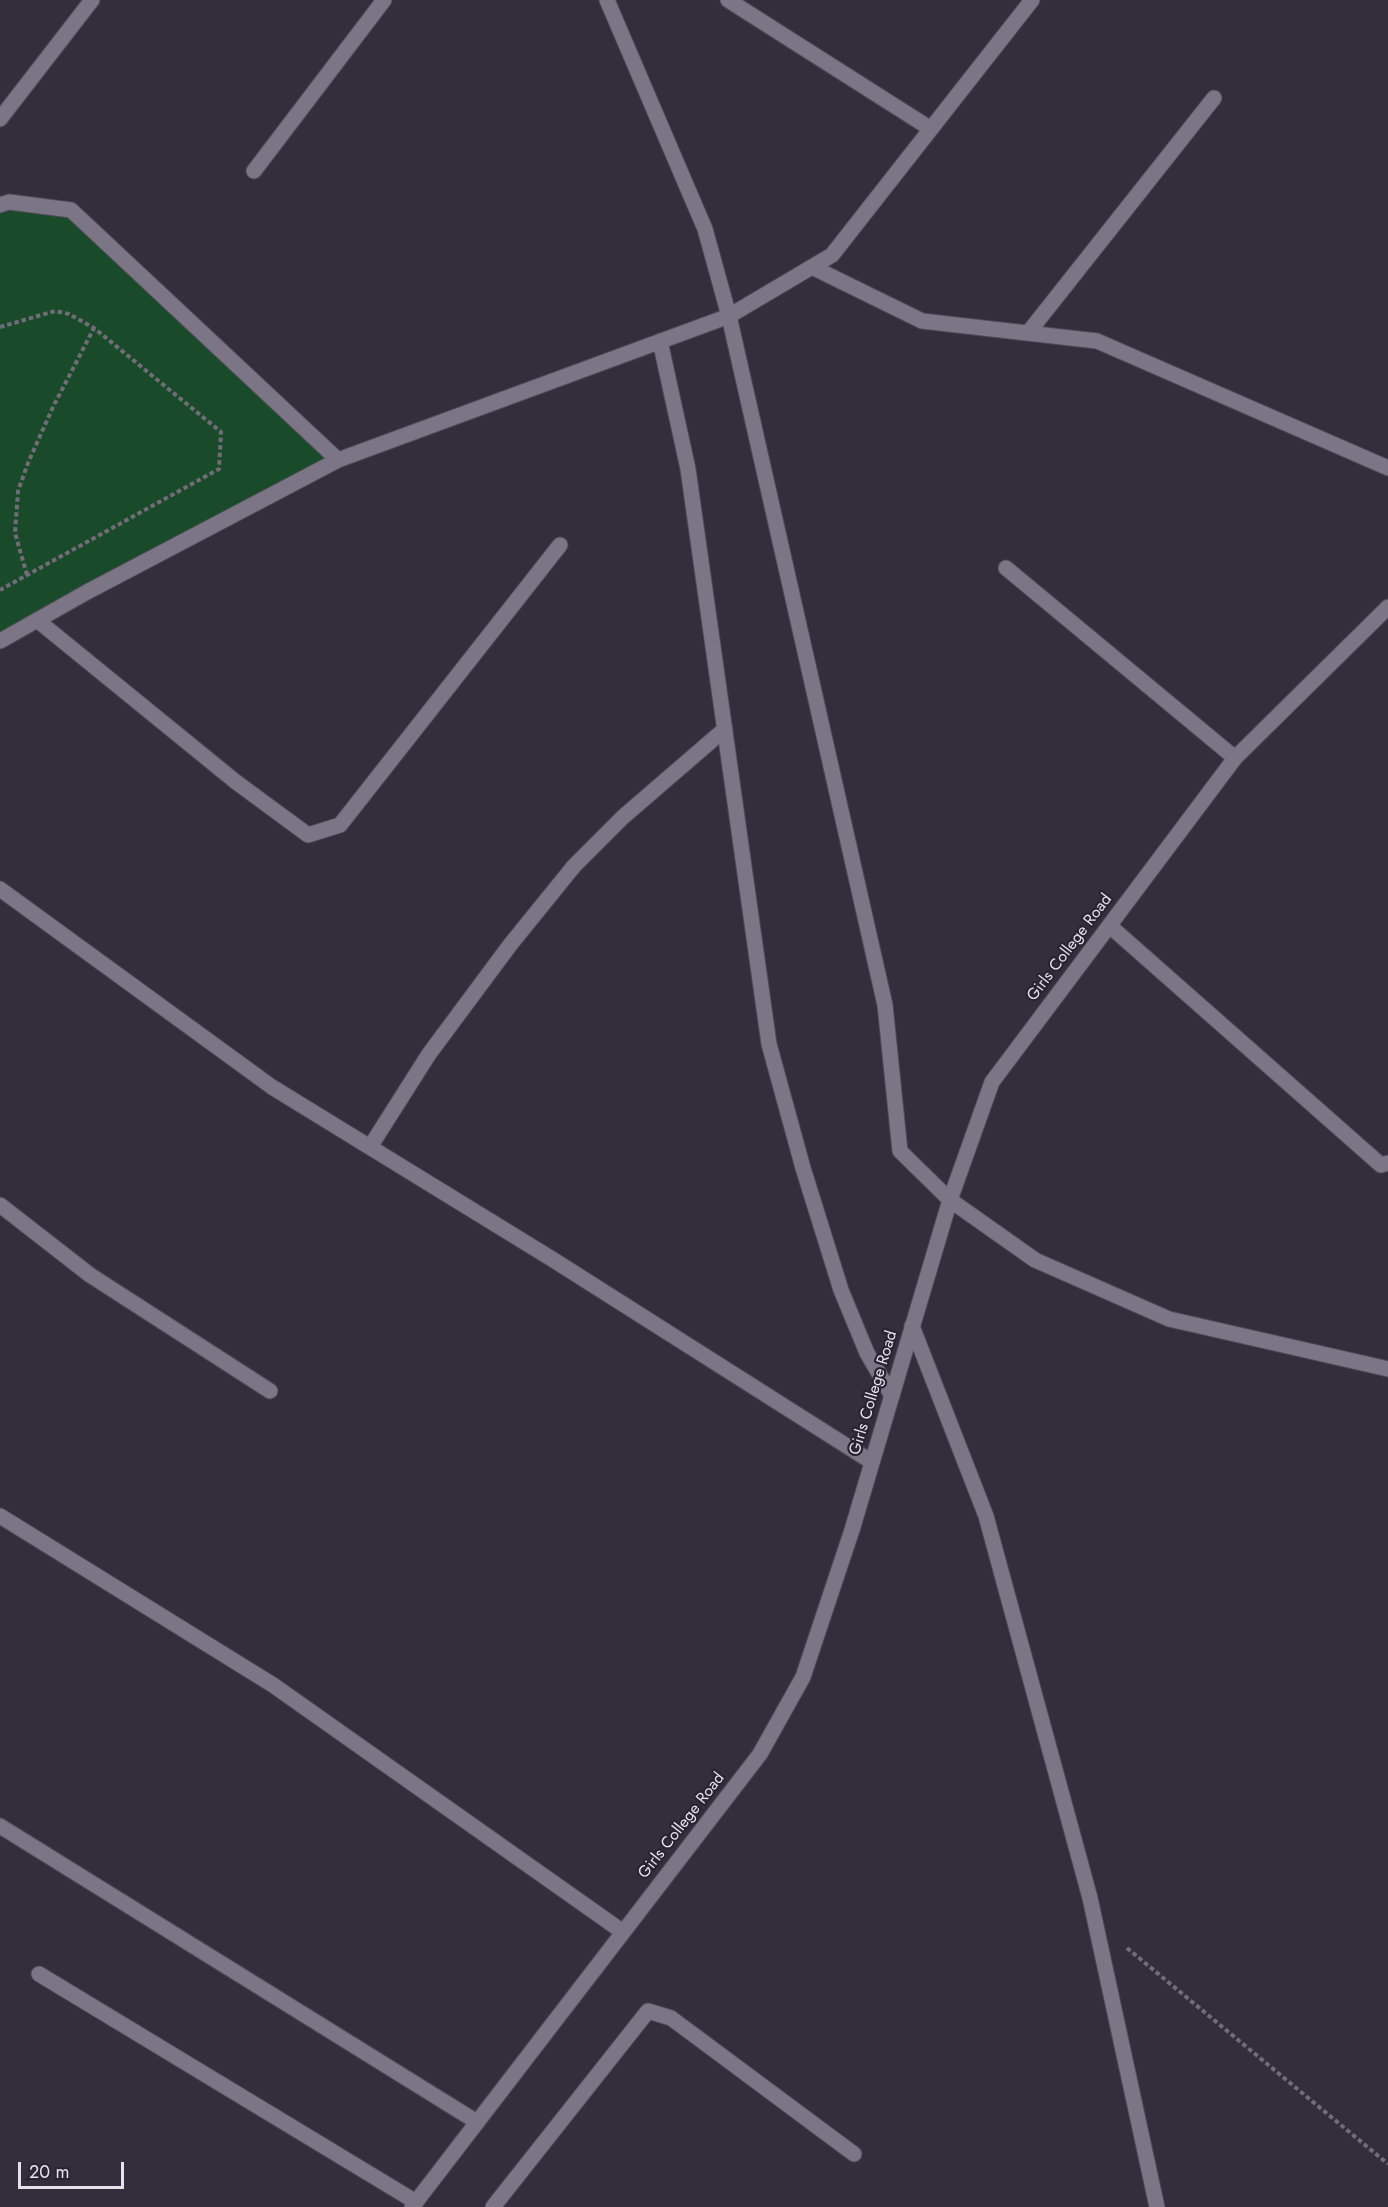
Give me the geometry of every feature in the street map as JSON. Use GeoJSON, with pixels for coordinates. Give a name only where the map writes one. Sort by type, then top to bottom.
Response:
{"type":"FeatureCollection","features":[{"type":"Feature","properties":{"kind":"street"},"geometry":{"type":"LineString","coordinates":[[0,118],[92,0]]}},
{"type":"Feature","properties":{"kind":"street"},"geometry":{"type":"LineString","coordinates":[[254,171],[384,0]]}},
{"type":"Feature","properties":{"kind":"street"},"geometry":{"type":"LineString","coordinates":[[607,0],[705,229],[729,315],[885,1005],[900,1151],[950,1200],[1035,1260],[1169,1319],[1388,1369]]}},
{"type":"Feature","properties":{"kind":"street"},"geometry":{"type":"LineString","coordinates":[[728,0],[931,129]]}},
{"type":"Feature","properties":{"kind":"street"},"geometry":{"type":"LineString","coordinates":[[0,641],[338,460],[729,315],[813,267],[832,255],[1032,0]]}},
{"type":"Feature","properties":{"kind":"street"},"geometry":{"type":"LineString","coordinates":[[1028,333],[1214,98]]}},
{"type":"Feature","properties":{"kind":"street"},"geometry":{"type":"LineString","coordinates":[[0,205],[9,202],[71,210],[338,460]]}},
{"type":"Feature","properties":{"kind":"street"},"geometry":{"type":"LineString","coordinates":[[813,267],[922,321],[1096,341],[1388,468]]}},
{"type":"Feature","properties":{"kind":"street"},"geometry":{"type":"LineString","coordinates":[[660,341],[688,469],[769,1044],[803,1168],[841,1290],[867,1353],[892,1396]]}},
{"type":"Feature","properties":{"kind":"street"},"geometry":{"type":"LineString","coordinates":[[37,620],[236,782],[308,835],[340,825],[560,545]]}},
{"type":"Feature","properties":{"kind":"street"},"geometry":{"type":"LineString","coordinates":[[1006,568],[1235,758]]}},
{"type":"Feature","properties":{"kind":"street","name":"Girls College Road"},"geometry":{"type":"LineString","coordinates":[[414,2205],[760,1754],[803,1677],[852,1530],[950,1200],[992,1082],[1235,758],[1388,607]]}},
{"type":"Feature","properties":{"kind":"street"},"geometry":{"type":"LineString","coordinates":[[370,1147],[429,1054],[510,945],[573,866],[623,816],[725,729]]}},
{"type":"Feature","properties":{"kind":"street"},"geometry":{"type":"LineString","coordinates":[[0,889],[272,1087],[872,1462]]}},
{"type":"Feature","properties":{"kind":"street"},"geometry":{"type":"LineString","coordinates":[[1110,926],[1381,1165],[1388,1163]]}},
{"type":"Feature","properties":{"kind":"street"},"geometry":{"type":"LineString","coordinates":[[0,1205],[90,1275],[270,1391]]}},
{"type":"Feature","properties":{"kind":"street"},"geometry":{"type":"LineString","coordinates":[[912,1326],[986,1516],[1095,1922],[1157,2207]]}},
{"type":"Feature","properties":{"kind":"street"},"geometry":{"type":"LineString","coordinates":[[0,1516],[273,1685],[623,1932]]}},
{"type":"Feature","properties":{"kind":"street"},"geometry":{"type":"LineString","coordinates":[[0,1826],[477,2122]]}},
{"type":"Feature","properties":{"kind":"street"},"geometry":{"type":"LineString","coordinates":[[39,1974],[414,2205]]}},
{"type":"Feature","properties":{"kind":"street"},"geometry":{"type":"LineString","coordinates":[[494,2207],[648,2011],[671,2018],[854,2154]]}},
{"type":"Feature","properties":{"kind":"path"},"geometry":{"type":"LineString","coordinates":[[0,327],[55,311],[69,314],[94,328],[221,432],[219,470],[0,590]]}},
{"type":"Feature","properties":{"kind":"path"},"geometry":{"type":"LineString","coordinates":[[27,575],[15,533],[18,491],[53,407],[94,328]]}},
{"type":"Feature","properties":{"kind":"path"},"geometry":{"type":"LineString","coordinates":[[1095,1922],[1388,2164]]}},
{"type":"Feature","properties":{"kind":"green space"},"geometry":{"type":"Polygon","coordinates":[[[28,204],[71,210],[338,460],[0,645],[0,210],[28,204]]]}}]}
